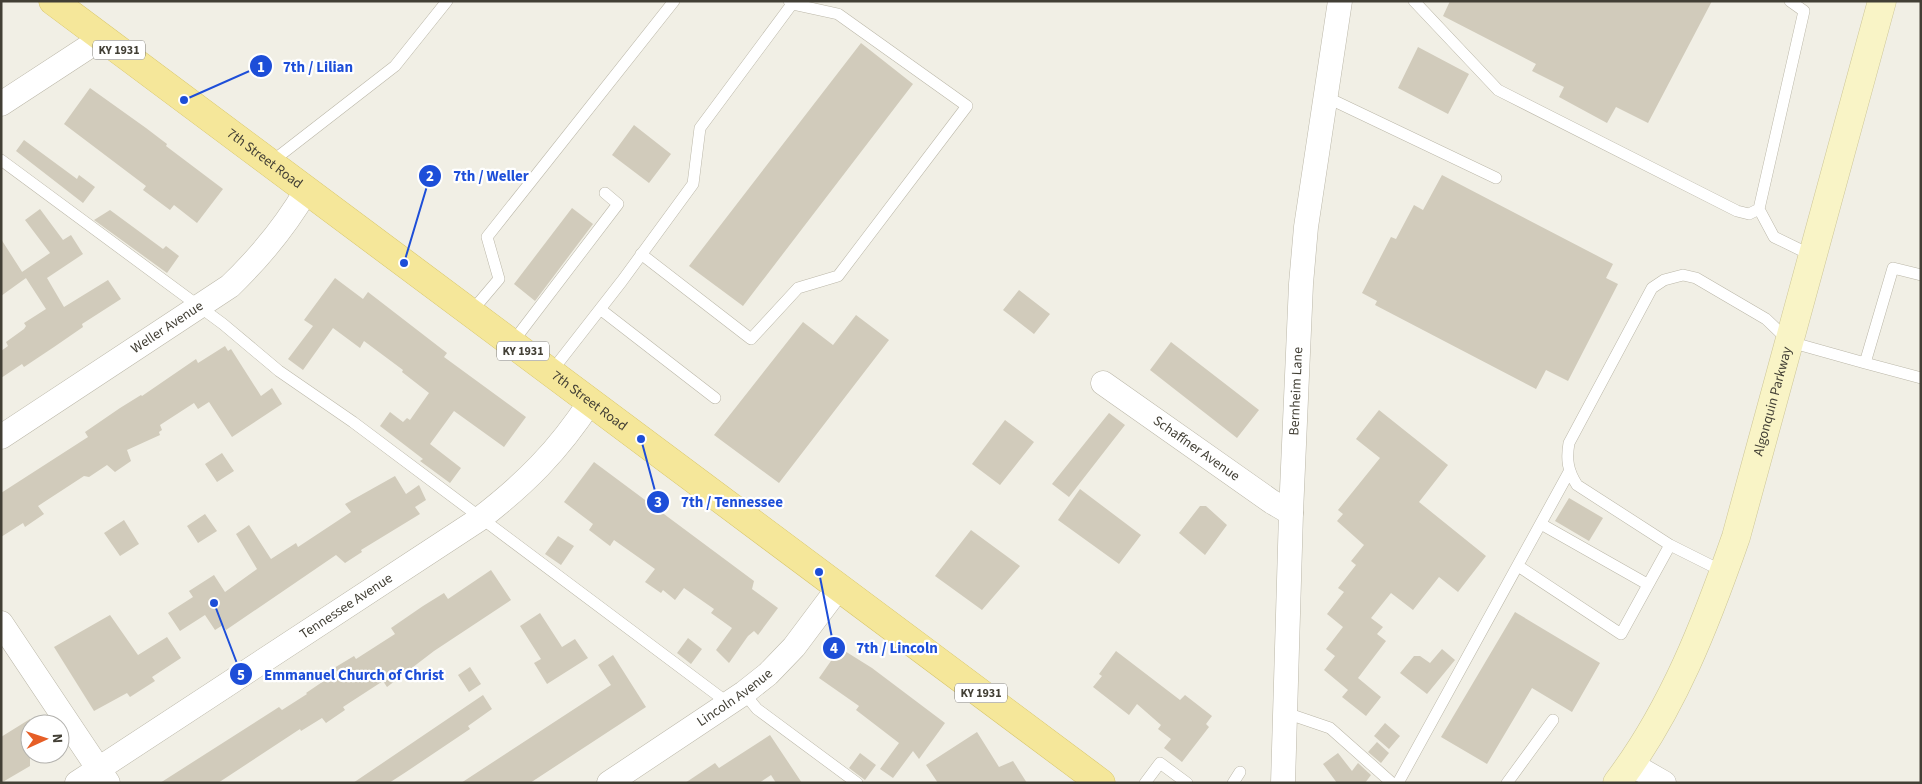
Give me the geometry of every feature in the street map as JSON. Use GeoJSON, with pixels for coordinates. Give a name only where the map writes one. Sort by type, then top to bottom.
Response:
{"type":"FeatureCollection","features":[{"type":"Feature","properties":{"kind":"main road","name":"7th Street Road"},"geometry":{"type":"LineString","coordinates":[[53,1],[1102,783]]}},
{"type":"Feature","properties":{"kind":"main road","name":"Algonquin Parkway"},"geometry":{"type":"LineString","coordinates":[[1624,773],[1675,689],[1709,615],[1736,537],[1882,1]]}},
{"type":"Feature","properties":{"kind":"street","name":"Bernheim Lane"},"geometry":{"type":"LineString","coordinates":[[1284,783],[1291,513],[1301,284],[1306,227],[1340,1]]}},
{"type":"Feature","properties":{"kind":"street"},"geometry":{"type":"LineString","coordinates":[[1,104],[102,38]]}},
{"type":"Feature","properties":{"kind":"street","name":"Weller Avenue"},"geometry":{"type":"LineString","coordinates":[[1,436],[230,286],[253,264],[285,226],[306,191]]}},
{"type":"Feature","properties":{"kind":"street","name":"Schaffner Avenue"},"geometry":{"type":"LineString","coordinates":[[1103,383],[1272,502],[1291,513]]}},
{"type":"Feature","properties":{"kind":"street","name":"Tennessee Avenue"},"geometry":{"type":"LineString","coordinates":[[77,783],[103,776],[481,518],[511,495],[537,471],[567,437],[590,402]]}},
{"type":"Feature","properties":{"kind":"street","name":"Lincoln Avenue"},"geometry":{"type":"LineString","coordinates":[[623,779],[768,674],[794,647],[839,586]]}},
{"type":"Feature","properties":{"kind":"street"},"geometry":{"type":"LineString","coordinates":[[3,628],[103,776]]}},
{"type":"Feature","properties":{"kind":"street"},"geometry":{"type":"LineString","coordinates":[[1624,773],[1664,783]]}},
{"type":"Feature","properties":{"kind":"lane"},"geometry":{"type":"LineString","coordinates":[[270,163],[395,66],[447,1]]}},
{"type":"Feature","properties":{"kind":"lane"},"geometry":{"type":"LineString","coordinates":[[471,312],[499,279],[487,238],[674,1]]}},
{"type":"Feature","properties":{"kind":"lane"},"geometry":{"type":"LineString","coordinates":[[1414,1],[1498,90],[1737,211],[1749,214],[1759,209]]}},
{"type":"Feature","properties":{"kind":"lane"},"geometry":{"type":"LineString","coordinates":[[1790,1],[1805,6],[1759,209],[1774,237],[1813,256]]}},
{"type":"Feature","properties":{"kind":"lane"},"geometry":{"type":"LineString","coordinates":[[551,372],[693,184],[700,128],[790,3],[838,14],[967,106],[838,276],[798,288],[751,339],[642,254]]}},
{"type":"Feature","properties":{"kind":"lane"},"geometry":{"type":"LineString","coordinates":[[1326,97],[1496,178]]}},
{"type":"Feature","properties":{"kind":"lane"},"geometry":{"type":"LineString","coordinates":[[1,160],[200,307],[279,371],[353,422],[481,518],[736,698],[758,709],[857,783]]}},
{"type":"Feature","properties":{"kind":"lane"},"geometry":{"type":"LineString","coordinates":[[512,343],[618,204],[605,193]]}},
{"type":"Feature","properties":{"kind":"lane"},"geometry":{"type":"LineString","coordinates":[[1865,363],[1893,268],[1921,275]]}},
{"type":"Feature","properties":{"kind":"lane"},"geometry":{"type":"LineString","coordinates":[[1724,572],[1670,545],[1577,484],[1569,472],[1567,458],[1569,443],[1652,288],[1664,280],[1683,275],[1696,278],[1766,319],[1790,342],[1921,378]]}},
{"type":"Feature","properties":{"kind":"lane"},"geometry":{"type":"LineString","coordinates":[[600,309],[715,398]]}},
{"type":"Feature","properties":{"kind":"lane"},"geometry":{"type":"LineString","coordinates":[[1398,783],[1569,472]]}},
{"type":"Feature","properties":{"kind":"lane"},"geometry":{"type":"LineString","coordinates":[[1541,524],[1647,584]]}},
{"type":"Feature","properties":{"kind":"lane"},"geometry":{"type":"LineString","coordinates":[[1518,566],[1621,634],[1670,545]]}},
{"type":"Feature","properties":{"kind":"lane"},"geometry":{"type":"LineString","coordinates":[[1286,713],[1330,728],[1392,783]]}},
{"type":"Feature","properties":{"kind":"lane"},"geometry":{"type":"LineString","coordinates":[[1507,783],[1553,720]]}},
{"type":"Feature","properties":{"kind":"lane"},"geometry":{"type":"LineString","coordinates":[[1145,783],[1160,763],[1187,783]]}},
{"type":"Feature","properties":{"kind":"lane"},"geometry":{"type":"LineString","coordinates":[[1233,783],[1240,772]]}},
{"type":"Feature","properties":{"kind":"building"},"geometry":{"type":"Polygon","coordinates":[[[1450,1],[1712,1],[1648,123],[1616,107],[1607,123],[1559,97],[1564,87],[1532,71],[1536,64],[1443,16],[1450,1]]]}},
{"type":"Feature","properties":{"kind":"building"},"geometry":{"type":"Polygon","coordinates":[[[861,43],[913,84],[743,306],[689,266],[861,43]]]}},
{"type":"Feature","properties":{"kind":"building"},"geometry":{"type":"Polygon","coordinates":[[[1418,47],[1469,74],[1448,114],[1398,88],[1418,47]]]}},
{"type":"Feature","properties":{"kind":"building"},"geometry":{"type":"Polygon","coordinates":[[[90,88],[146,128],[167,144],[166,146],[223,189],[197,223],[174,205],[170,210],[143,190],[146,186],[64,124],[90,88]]]}},
{"type":"Feature","properties":{"kind":"building"},"geometry":{"type":"Polygon","coordinates":[[[634,125],[671,154],[649,183],[612,155],[634,125]]]}},
{"type":"Feature","properties":{"kind":"building"},"geometry":{"type":"Polygon","coordinates":[[[24,140],[77,179],[79,175],[95,187],[83,203],[16,151],[24,140]]]}},
{"type":"Feature","properties":{"kind":"building"},"geometry":{"type":"Polygon","coordinates":[[[1442,175],[1613,264],[1606,278],[1618,284],[1568,381],[1546,370],[1536,389],[1375,305],[1377,301],[1362,293],[1391,237],[1396,239],[1414,205],[1423,210],[1442,175]]]}},
{"type":"Feature","properties":{"kind":"building"},"geometry":{"type":"Polygon","coordinates":[[[572,208],[593,224],[535,301],[514,284],[572,208]]]}},
{"type":"Feature","properties":{"kind":"building"},"geometry":{"type":"Polygon","coordinates":[[[40,209],[63,240],[71,235],[83,254],[47,278],[64,307],[108,280],[121,299],[82,324],[83,327],[24,367],[22,364],[1,378],[1,351],[8,346],[6,342],[24,329],[26,326],[24,323],[46,309],[22,272],[50,253],[25,220],[40,209]]]}},
{"type":"Feature","properties":{"kind":"building"},"geometry":{"type":"Polygon","coordinates":[[[110,210],[163,249],[166,246],[179,256],[167,273],[94,220],[110,210]]]}},
{"type":"Feature","properties":{"kind":"building"},"geometry":{"type":"Polygon","coordinates":[[[1,239],[26,278],[1,296],[1,239]]]}},
{"type":"Feature","properties":{"kind":"building"},"geometry":{"type":"Polygon","coordinates":[[[335,278],[363,299],[368,292],[447,353],[444,357],[526,417],[504,447],[454,411],[430,444],[461,468],[450,483],[420,461],[423,459],[380,426],[390,412],[403,422],[407,418],[410,420],[429,393],[402,372],[403,370],[364,341],[360,348],[333,328],[303,370],[288,359],[313,326],[304,320],[335,278]]]}},
{"type":"Feature","properties":{"kind":"building"},"geometry":{"type":"Polygon","coordinates":[[[1019,290],[1050,314],[1034,334],[1003,310],[1019,290]]]}},
{"type":"Feature","properties":{"kind":"building"},"geometry":{"type":"Polygon","coordinates":[[[856,315],[889,340],[779,483],[714,435],[803,322],[833,345],[856,315]]]}},
{"type":"Feature","properties":{"kind":"building"},"geometry":{"type":"Polygon","coordinates":[[[1171,342],[1259,410],[1237,438],[1150,370],[1171,342]]]}},
{"type":"Feature","properties":{"kind":"building"},"geometry":{"type":"Polygon","coordinates":[[[225,346],[228,351],[231,349],[261,396],[272,388],[282,404],[232,437],[209,402],[198,409],[194,403],[160,425],[162,430],[159,432],[160,435],[127,450],[131,461],[115,472],[107,465],[89,477],[84,476],[38,506],[44,514],[25,527],[23,523],[1,537],[1,493],[88,437],[85,432],[120,408],[142,396],[196,359],[198,363],[225,346]]]}},
{"type":"Feature","properties":{"kind":"building"},"geometry":{"type":"Polygon","coordinates":[[[1379,410],[1448,465],[1419,502],[1486,556],[1458,592],[1439,577],[1413,610],[1391,593],[1371,618],[1383,627],[1377,634],[1386,641],[1358,678],[1381,697],[1366,716],[1342,697],[1348,690],[1324,670],[1335,656],[1326,649],[1343,627],[1327,614],[1344,592],[1338,588],[1356,565],[1351,561],[1364,545],[1337,521],[1343,514],[1338,510],[1380,458],[1356,439],[1379,410]]]}},
{"type":"Feature","properties":{"kind":"building"},"geometry":{"type":"Polygon","coordinates":[[[1109,413],[1125,425],[1069,497],[1052,484],[1109,413]]]}},
{"type":"Feature","properties":{"kind":"building"},"geometry":{"type":"Polygon","coordinates":[[[1005,420],[1034,442],[1000,485],[972,464],[1005,420]]]}},
{"type":"Feature","properties":{"kind":"building"},"geometry":{"type":"Polygon","coordinates":[[[222,453],[234,471],[217,482],[205,464],[222,453]]]}},
{"type":"Feature","properties":{"kind":"building"},"geometry":{"type":"Polygon","coordinates":[[[594,462],[754,581],[752,589],[778,608],[758,635],[754,631],[748,636],[729,663],[716,650],[732,628],[711,613],[714,609],[684,588],[675,600],[663,590],[661,593],[645,582],[655,569],[614,540],[610,546],[589,530],[593,524],[564,502],[594,462]]]}},
{"type":"Feature","properties":{"kind":"building"},"geometry":{"type":"Polygon","coordinates":[[[395,476],[406,494],[419,485],[426,500],[415,507],[420,514],[361,550],[362,552],[345,563],[336,555],[226,630],[223,625],[215,630],[205,615],[180,631],[168,613],[193,597],[189,591],[214,575],[225,592],[257,569],[236,534],[249,525],[271,559],[296,543],[298,547],[351,512],[345,504],[395,476]]]}},
{"type":"Feature","properties":{"kind":"building"},"geometry":{"type":"Polygon","coordinates":[[[1080,489],[1141,535],[1119,564],[1058,520],[1080,489]]]}},
{"type":"Feature","properties":{"kind":"building"},"geometry":{"type":"Polygon","coordinates":[[[1569,498],[1603,518],[1589,541],[1555,521],[1569,498]]]}},
{"type":"Feature","properties":{"kind":"building"},"geometry":{"type":"Polygon","coordinates":[[[1200,506],[1206,506],[1227,525],[1205,555],[1179,533],[1200,506]]]}},
{"type":"Feature","properties":{"kind":"building"},"geometry":{"type":"Polygon","coordinates":[[[205,514],[217,531],[198,543],[187,526],[205,514]]]}},
{"type":"Feature","properties":{"kind":"building"},"geometry":{"type":"Polygon","coordinates":[[[124,520],[139,544],[120,556],[104,533],[124,520]]]}},
{"type":"Feature","properties":{"kind":"building"},"geometry":{"type":"Polygon","coordinates":[[[971,530],[1020,566],[982,610],[935,576],[971,530]]]}},
{"type":"Feature","properties":{"kind":"building"},"geometry":{"type":"Polygon","coordinates":[[[558,536],[574,546],[561,565],[545,554],[558,536]]]}},
{"type":"Feature","properties":{"kind":"building"},"geometry":{"type":"Polygon","coordinates":[[[491,570],[511,600],[434,651],[387,687],[383,681],[343,707],[345,710],[326,723],[322,718],[301,731],[300,729],[218,783],[160,783],[279,707],[282,710],[307,694],[337,672],[334,668],[354,656],[356,659],[395,634],[391,628],[423,606],[444,593],[448,599],[491,570]]]}},
{"type":"Feature","properties":{"kind":"building"},"geometry":{"type":"Polygon","coordinates":[[[1515,612],[1600,663],[1572,712],[1532,688],[1487,764],[1441,737],[1515,612]]]}},
{"type":"Feature","properties":{"kind":"building"},"geometry":{"type":"Polygon","coordinates":[[[540,613],[562,647],[575,639],[588,658],[547,684],[534,663],[541,659],[520,626],[540,613]]]}},
{"type":"Feature","properties":{"kind":"building"},"geometry":{"type":"Polygon","coordinates":[[[110,615],[138,655],[167,637],[181,658],[152,677],[155,681],[130,697],[127,693],[94,711],[54,647],[110,615]]]}},
{"type":"Feature","properties":{"kind":"building"},"geometry":{"type":"Polygon","coordinates":[[[688,638],[702,649],[691,664],[677,653],[688,638]]]}},
{"type":"Feature","properties":{"kind":"building"},"geometry":{"type":"Polygon","coordinates":[[[840,648],[872,668],[945,723],[919,759],[913,751],[893,778],[880,769],[899,743],[856,710],[859,706],[819,678],[840,648]]]}},
{"type":"Feature","properties":{"kind":"building"},"geometry":{"type":"Polygon","coordinates":[[[1442,649],[1455,660],[1427,694],[1400,673],[1414,656],[1420,656],[1430,663],[1442,649]]]}},
{"type":"Feature","properties":{"kind":"building"},"geometry":{"type":"Polygon","coordinates":[[[1116,651],[1180,700],[1185,695],[1212,716],[1206,724],[1209,727],[1182,762],[1164,748],[1171,739],[1158,729],[1161,725],[1137,704],[1129,715],[1093,687],[1102,676],[1099,674],[1116,651]]]}},
{"type":"Feature","properties":{"kind":"building"},"geometry":{"type":"Polygon","coordinates":[[[613,655],[646,707],[530,783],[461,783],[611,685],[598,665],[613,655]]]}},
{"type":"Feature","properties":{"kind":"building"},"geometry":{"type":"Polygon","coordinates":[[[470,667],[481,684],[469,692],[458,675],[470,667]]]}},
{"type":"Feature","properties":{"kind":"building"},"geometry":{"type":"Polygon","coordinates":[[[483,695],[492,709],[468,726],[470,729],[389,783],[353,783],[483,695]]]}},
{"type":"Feature","properties":{"kind":"building"},"geometry":{"type":"Polygon","coordinates":[[[1385,723],[1400,736],[1389,749],[1374,736],[1385,723]]]}},
{"type":"Feature","properties":{"kind":"building"},"geometry":{"type":"Polygon","coordinates":[[[20,725],[20,764],[30,764],[30,766],[1,783],[1,737],[20,725]]]}},
{"type":"Feature","properties":{"kind":"building"},"geometry":{"type":"Polygon","coordinates":[[[977,732],[999,767],[1013,761],[1027,783],[938,783],[926,765],[977,732]]]}},
{"type":"Feature","properties":{"kind":"building"},"geometry":{"type":"Polygon","coordinates":[[[770,735],[802,783],[776,783],[771,775],[759,783],[685,783],[715,763],[719,768],[770,735]]]}},
{"type":"Feature","properties":{"kind":"building"},"geometry":{"type":"Polygon","coordinates":[[[1377,742],[1389,753],[1381,763],[1368,752],[1377,742]]]}},
{"type":"Feature","properties":{"kind":"building"},"geometry":{"type":"Polygon","coordinates":[[[860,753],[876,765],[865,780],[849,768],[860,753]]]}},
{"type":"Feature","properties":{"kind":"building"},"geometry":{"type":"Polygon","coordinates":[[[1338,753],[1352,771],[1358,763],[1371,775],[1365,783],[1337,783],[1323,764],[1338,753]]]}},
{"type":"Feature","properties":{"kind":"place","name":"7th / Lilian"},"geometry":{"type":"Point","coordinates":[184,100]}},
{"type":"Feature","properties":{"kind":"place","name":"7th / Weller"},"geometry":{"type":"Point","coordinates":[404,263]}},
{"type":"Feature","properties":{"kind":"place","name":"7th / Tennessee"},"geometry":{"type":"Point","coordinates":[641,439]}},
{"type":"Feature","properties":{"kind":"place","name":"7th / Lincoln"},"geometry":{"type":"Point","coordinates":[819,572]}},
{"type":"Feature","properties":{"kind":"place","name":"Emmanuel Church of Christ"},"geometry":{"type":"Point","coordinates":[214,603]}}]}
